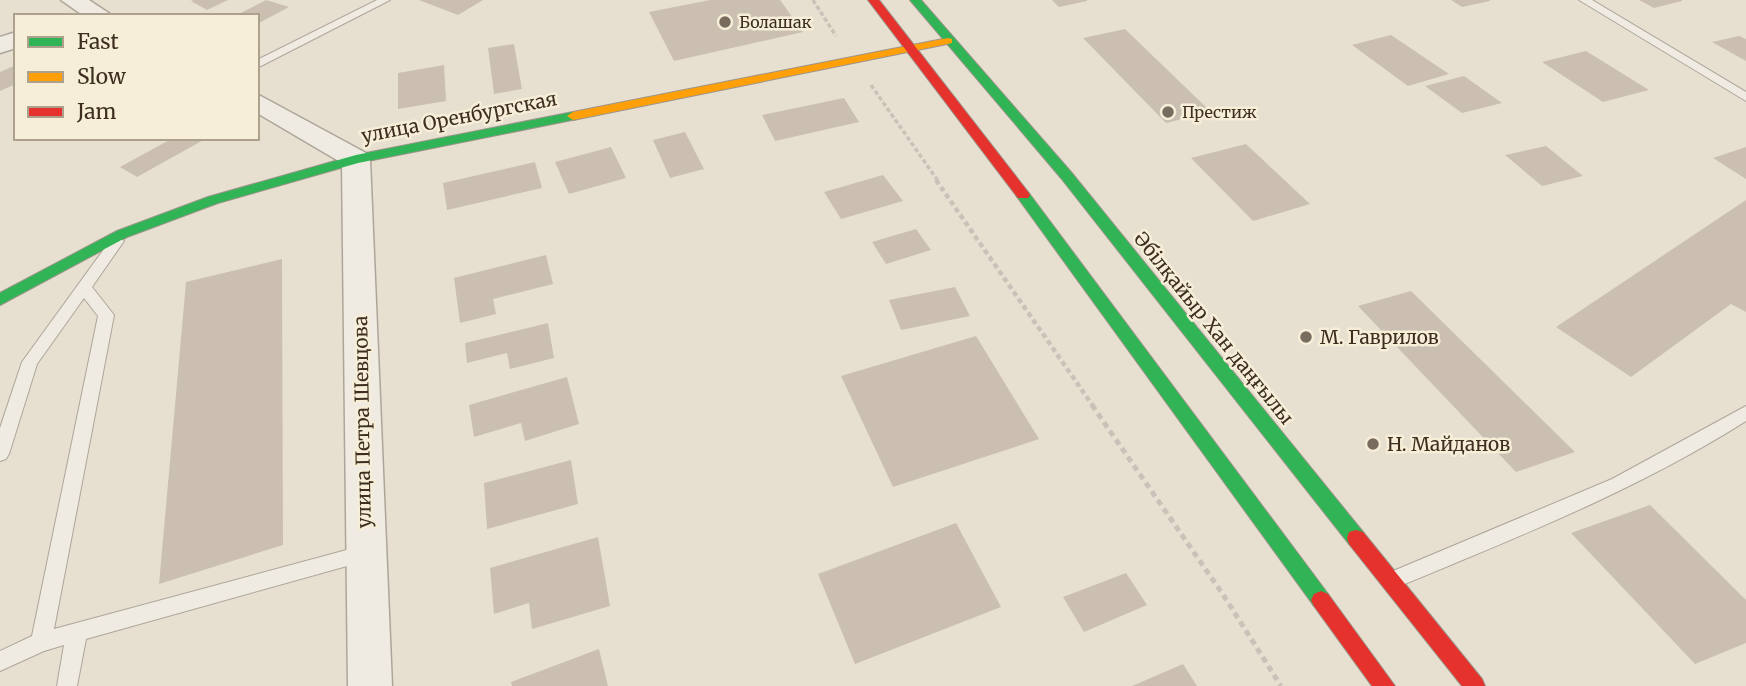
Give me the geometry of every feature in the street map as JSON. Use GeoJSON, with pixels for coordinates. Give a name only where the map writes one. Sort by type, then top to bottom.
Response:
{"type":"FeatureCollection","features":[{"type":"Feature","properties":{"kind":"main road"},"geometry":{"type":"LineString","coordinates":[[873,0],[1017,187],[1385,686]]}},
{"type":"Feature","properties":{"kind":"main road","name":"Әбілқайыр Хан даңғылы"},"geometry":{"type":"LineString","coordinates":[[915,0],[1066,174],[1475,686]]}},
{"type":"Feature","properties":{"kind":"main road","name":"улица Оренбургская"},"geometry":{"type":"LineString","coordinates":[[0,300],[122,234],[213,200],[356,159],[948,41]]}},
{"type":"Feature","properties":{"kind":"street"},"geometry":{"type":"LineString","coordinates":[[74,5],[97,14]]}},
{"type":"Feature","properties":{"kind":"street"},"geometry":{"type":"LineString","coordinates":[[259,103],[356,159]]}},
{"type":"Feature","properties":{"kind":"street","name":"улица Петра Шевцова"},"geometry":{"type":"LineString","coordinates":[[356,159],[370,686]]}},
{"type":"Feature","properties":{"kind":"lane"},"geometry":{"type":"LineString","coordinates":[[259,64],[385,0]]}},
{"type":"Feature","properties":{"kind":"lane"},"geometry":{"type":"LineString","coordinates":[[1584,0],[1746,97]]}},
{"type":"Feature","properties":{"kind":"lane"},"geometry":{"type":"LineString","coordinates":[[0,454],[30,362],[122,234]]}},
{"type":"Feature","properties":{"kind":"lane"},"geometry":{"type":"LineString","coordinates":[[41,642],[106,315],[85,289]]}},
{"type":"Feature","properties":{"kind":"lane"},"geometry":{"type":"LineString","coordinates":[[1391,581],[1543,517],[1693,448],[1746,413]]}},
{"type":"Feature","properties":{"kind":"lane"},"geometry":{"type":"LineString","coordinates":[[0,661],[41,642],[78,631],[365,553]]}},
{"type":"Feature","properties":{"kind":"lane"},"geometry":{"type":"LineString","coordinates":[[66,686],[78,631]]}},
{"type":"Feature","properties":{"kind":"path"},"geometry":{"type":"LineString","coordinates":[[813,0],[851,59],[1214,581],[1281,686]]}},
{"type":"Feature","properties":{"kind":"building"},"geometry":{"type":"Polygon","coordinates":[[[228,0],[207,10],[191,1],[228,0]]]}},
{"type":"Feature","properties":{"kind":"building"},"geometry":{"type":"Polygon","coordinates":[[[266,0],[289,7],[259,23],[259,14],[239,14],[266,0]]]}},
{"type":"Feature","properties":{"kind":"building"},"geometry":{"type":"Polygon","coordinates":[[[419,0],[483,0],[458,15],[419,0]]]}},
{"type":"Feature","properties":{"kind":"building","name":"Болашак"},"geometry":{"type":"Polygon","coordinates":[[[710,0],[780,0],[803,32],[674,61],[649,12],[710,0]]]}},
{"type":"Feature","properties":{"kind":"building"},"geometry":{"type":"Polygon","coordinates":[[[1052,0],[1087,0],[1087,1],[1059,7],[1052,0]]]}},
{"type":"Feature","properties":{"kind":"building"},"geometry":{"type":"Polygon","coordinates":[[[1451,0],[1490,0],[1490,1],[1462,7],[1451,0]]]}},
{"type":"Feature","properties":{"kind":"building"},"geometry":{"type":"Polygon","coordinates":[[[1639,0],[1682,0],[1682,1],[1654,8],[1639,0]]]}},
{"type":"Feature","properties":{"kind":"building"},"geometry":{"type":"Polygon","coordinates":[[[1125,29],[1211,112],[1166,123],[1083,38],[1125,29]]]}},
{"type":"Feature","properties":{"kind":"building"},"geometry":{"type":"Polygon","coordinates":[[[1391,35],[1449,74],[1408,86],[1352,45],[1391,35]]]}},
{"type":"Feature","properties":{"kind":"building"},"geometry":{"type":"Polygon","coordinates":[[[1739,36],[1746,39],[1746,61],[1712,42],[1739,36]]]}},
{"type":"Feature","properties":{"kind":"building"},"geometry":{"type":"Polygon","coordinates":[[[514,44],[522,89],[494,94],[488,48],[514,44]]]}},
{"type":"Feature","properties":{"kind":"building"},"geometry":{"type":"Polygon","coordinates":[[[1586,51],[1649,90],[1603,102],[1542,62],[1586,51]]]}},
{"type":"Feature","properties":{"kind":"building"},"geometry":{"type":"Polygon","coordinates":[[[444,65],[446,101],[398,109],[398,73],[444,65]]]}},
{"type":"Feature","properties":{"kind":"building"},"geometry":{"type":"Polygon","coordinates":[[[14,66],[14,85],[0,91],[0,72],[14,66]]]}},
{"type":"Feature","properties":{"kind":"building"},"geometry":{"type":"Polygon","coordinates":[[[1464,76],[1502,103],[1462,113],[1425,86],[1464,76]]]}},
{"type":"Feature","properties":{"kind":"building"},"geometry":{"type":"Polygon","coordinates":[[[844,98],[859,122],[775,141],[762,115],[844,98]]]}},
{"type":"Feature","properties":{"kind":"building"},"geometry":{"type":"Polygon","coordinates":[[[685,132],[704,169],[670,178],[653,140],[685,132]]]}},
{"type":"Feature","properties":{"kind":"building"},"geometry":{"type":"Polygon","coordinates":[[[169,140],[203,140],[137,177],[120,167],[169,140]]]}},
{"type":"Feature","properties":{"kind":"building"},"geometry":{"type":"Polygon","coordinates":[[[1246,144],[1310,204],[1253,221],[1191,158],[1246,144]]]}},
{"type":"Feature","properties":{"kind":"building"},"geometry":{"type":"Polygon","coordinates":[[[1546,146],[1583,176],[1542,186],[1505,155],[1546,146]]]}},
{"type":"Feature","properties":{"kind":"building"},"geometry":{"type":"Polygon","coordinates":[[[611,147],[626,178],[569,194],[555,162],[611,147]]]}},
{"type":"Feature","properties":{"kind":"building"},"geometry":{"type":"Polygon","coordinates":[[[1746,147],[1746,179],[1713,158],[1746,147]]]}},
{"type":"Feature","properties":{"kind":"building"},"geometry":{"type":"Polygon","coordinates":[[[535,162],[542,188],[447,210],[443,183],[535,162]]]}},
{"type":"Feature","properties":{"kind":"building"},"geometry":{"type":"Polygon","coordinates":[[[883,175],[903,201],[841,219],[824,192],[883,175]]]}},
{"type":"Feature","properties":{"kind":"building"},"geometry":{"type":"Polygon","coordinates":[[[1746,200],[1746,312],[1731,304],[1631,377],[1556,327],[1746,200]]]}},
{"type":"Feature","properties":{"kind":"building"},"geometry":{"type":"Polygon","coordinates":[[[916,229],[931,250],[886,264],[872,242],[916,229]]]}},
{"type":"Feature","properties":{"kind":"building"},"geometry":{"type":"Polygon","coordinates":[[[546,255],[553,284],[493,299],[496,314],[460,323],[454,278],[546,255]]]}},
{"type":"Feature","properties":{"kind":"building"},"geometry":{"type":"Polygon","coordinates":[[[282,259],[283,545],[159,584],[186,282],[282,259]]]}},
{"type":"Feature","properties":{"kind":"building"},"geometry":{"type":"Polygon","coordinates":[[[955,287],[970,316],[901,330],[889,300],[955,287]]]}},
{"type":"Feature","properties":{"kind":"building"},"geometry":{"type":"Polygon","coordinates":[[[1411,291],[1575,452],[1516,472],[1358,306],[1411,291]]]}},
{"type":"Feature","properties":{"kind":"building"},"geometry":{"type":"Polygon","coordinates":[[[548,323],[554,358],[510,369],[507,353],[467,363],[465,343],[548,323]]]}},
{"type":"Feature","properties":{"kind":"building"},"geometry":{"type":"Polygon","coordinates":[[[976,336],[1039,439],[893,487],[841,376],[976,336]]]}},
{"type":"Feature","properties":{"kind":"building"},"geometry":{"type":"Polygon","coordinates":[[[567,377],[579,424],[525,441],[521,423],[474,437],[469,405],[567,377]]]}},
{"type":"Feature","properties":{"kind":"building"},"geometry":{"type":"Polygon","coordinates":[[[571,460],[578,504],[487,529],[484,483],[571,460]]]}},
{"type":"Feature","properties":{"kind":"building"},"geometry":{"type":"Polygon","coordinates":[[[1650,505],[1746,600],[1746,643],[1695,664],[1571,533],[1650,505]]]}},
{"type":"Feature","properties":{"kind":"building"},"geometry":{"type":"Polygon","coordinates":[[[956,523],[1001,607],[855,664],[818,574],[956,523]]]}},
{"type":"Feature","properties":{"kind":"building"},"geometry":{"type":"Polygon","coordinates":[[[598,537],[610,606],[532,629],[529,603],[494,614],[490,568],[598,537]]]}},
{"type":"Feature","properties":{"kind":"building"},"geometry":{"type":"Polygon","coordinates":[[[1126,573],[1147,605],[1084,632],[1063,597],[1126,573]]]}},
{"type":"Feature","properties":{"kind":"building"},"geometry":{"type":"Polygon","coordinates":[[[599,649],[608,686],[512,686],[511,682],[599,649]]]}},
{"type":"Feature","properties":{"kind":"building"},"geometry":{"type":"Polygon","coordinates":[[[1183,664],[1197,686],[1132,686],[1183,664]]]}},
{"type":"Feature","properties":{"kind":"traffic: fast"},"geometry":{"type":"LineString","coordinates":[[915,0],[1066,175],[1356,538]]}},
{"type":"Feature","properties":{"kind":"traffic: fast"},"geometry":{"type":"LineString","coordinates":[[0,300],[122,234],[213,200],[356,159],[573,116]]}},
{"type":"Feature","properties":{"kind":"traffic: fast"},"geometry":{"type":"LineString","coordinates":[[1023,195],[1321,600]]}},
{"type":"Feature","properties":{"kind":"traffic: slow"},"geometry":{"type":"LineString","coordinates":[[573,116],[948,41]]}},
{"type":"Feature","properties":{"kind":"traffic: jam"},"geometry":{"type":"LineString","coordinates":[[873,0],[1023,195]]}},
{"type":"Feature","properties":{"kind":"traffic: jam"},"geometry":{"type":"LineString","coordinates":[[1356,538],[1475,686]]}},
{"type":"Feature","properties":{"kind":"traffic: jam"},"geometry":{"type":"LineString","coordinates":[[1321,600],[1385,686]]}},
{"type":"Feature","properties":{"kind":"place","name":"Болашак"},"geometry":{"type":"Point","coordinates":[725,22]}},
{"type":"Feature","properties":{"kind":"place","name":"Престиж"},"geometry":{"type":"Point","coordinates":[1168,112]}},
{"type":"Feature","properties":{"kind":"place","name":"М. Гаврилов"},"geometry":{"type":"Point","coordinates":[1306,337]}},
{"type":"Feature","properties":{"kind":"place","name":"Н. Майданов"},"geometry":{"type":"Point","coordinates":[1373,444]}}]}
